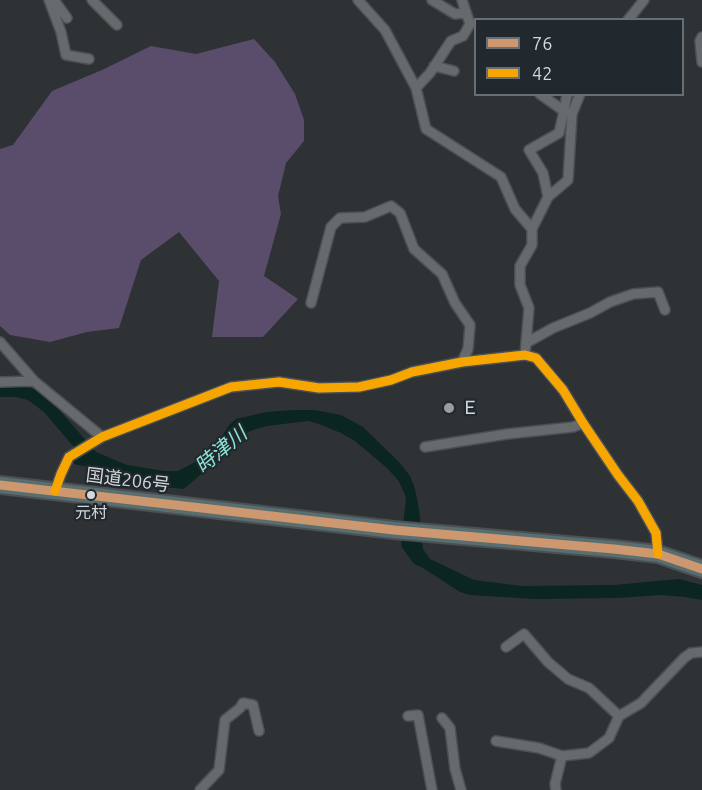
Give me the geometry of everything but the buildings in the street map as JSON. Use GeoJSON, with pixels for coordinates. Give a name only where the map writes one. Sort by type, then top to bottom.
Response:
{"type":"FeatureCollection","features":[{"type":"Feature","properties":{"kind":"highway","name":"国道206号"},"geometry":{"type":"LineString","coordinates":[[0,484],[394,530],[658,554]]}},
{"type":"Feature","properties":{"kind":"highway"},"geometry":{"type":"LineString","coordinates":[[658,554],[702,569]]}},
{"type":"Feature","properties":{"kind":"street"},"geometry":{"type":"LineString","coordinates":[[51,0],[68,18]]}},
{"type":"Feature","properties":{"kind":"street"},"geometry":{"type":"LineString","coordinates":[[51,0],[61,32],[63,58],[89,59]]}},
{"type":"Feature","properties":{"kind":"street"},"geometry":{"type":"LineString","coordinates":[[92,0],[117,25]]}},
{"type":"Feature","properties":{"kind":"street"},"geometry":{"type":"LineString","coordinates":[[358,0],[385,30],[416,88],[426,129],[501,177],[515,209],[532,229]]}},
{"type":"Feature","properties":{"kind":"street"},"geometry":{"type":"LineString","coordinates":[[432,0],[455,14],[466,13]]}},
{"type":"Feature","properties":{"kind":"street"},"geometry":{"type":"LineString","coordinates":[[416,88],[451,41],[463,36],[470,24],[462,0]]}},
{"type":"Feature","properties":{"kind":"street"},"geometry":{"type":"LineString","coordinates":[[630,18],[644,0]]}},
{"type":"Feature","properties":{"kind":"street"},"geometry":{"type":"LineString","coordinates":[[702,37],[700,41],[702,62]]}},
{"type":"Feature","properties":{"kind":"street"},"geometry":{"type":"LineString","coordinates":[[434,66],[454,71]]}},
{"type":"Feature","properties":{"kind":"street"},"geometry":{"type":"LineString","coordinates":[[543,96],[564,111]]}},
{"type":"Feature","properties":{"kind":"street"},"geometry":{"type":"LineString","coordinates":[[548,197],[543,173],[529,150],[559,133],[567,96]]}},
{"type":"Feature","properties":{"kind":"street"},"geometry":{"type":"LineString","coordinates":[[525,355],[529,308],[520,285],[520,266],[532,245],[532,229],[548,197],[568,180],[572,114],[579,96]]}},
{"type":"Feature","properties":{"kind":"street"},"geometry":{"type":"LineString","coordinates":[[311,303],[331,227],[340,218],[364,217],[391,206],[400,213],[414,249],[442,274],[454,303],[470,325],[468,349],[462,362]]}},
{"type":"Feature","properties":{"kind":"street"},"geometry":{"type":"LineString","coordinates":[[526,343],[553,328],[633,294],[658,292],[665,310]]}},
{"type":"Feature","properties":{"kind":"street"},"geometry":{"type":"LineString","coordinates":[[0,342],[34,381],[102,437]]}},
{"type":"Feature","properties":{"kind":"street"},"geometry":{"type":"LineString","coordinates":[[56,491],[69,457],[102,437],[231,387],[279,382],[319,388],[359,387],[391,380],[412,372],[462,362],[525,355],[536,358],[563,390],[618,475],[638,501],[656,532],[658,554]]}},
{"type":"Feature","properties":{"kind":"street"},"geometry":{"type":"LineString","coordinates":[[0,382],[34,381]]}},
{"type":"Feature","properties":{"kind":"street"},"geometry":{"type":"LineString","coordinates":[[425,447],[507,434],[573,427],[583,423]]}},
{"type":"Feature","properties":{"kind":"street"},"geometry":{"type":"LineString","coordinates":[[506,647],[524,634],[548,662],[568,679],[589,688],[619,716]]}},
{"type":"Feature","properties":{"kind":"street"},"geometry":{"type":"LineString","coordinates":[[496,741],[539,748],[562,756],[588,753],[609,738],[619,716],[641,703],[684,658],[702,652]]}},
{"type":"Feature","properties":{"kind":"street"},"geometry":{"type":"LineString","coordinates":[[200,790],[219,770],[225,720],[243,703],[253,705],[259,731]]}},
{"type":"Feature","properties":{"kind":"street"},"geometry":{"type":"LineString","coordinates":[[408,716],[418,715],[432,790]]}},
{"type":"Feature","properties":{"kind":"street"},"geometry":{"type":"LineString","coordinates":[[442,718],[450,728],[455,769],[461,790]]}},
{"type":"Feature","properties":{"kind":"street"},"geometry":{"type":"LineString","coordinates":[[556,790],[555,784],[562,756]]}},
{"type":"Feature","properties":{"kind":"shaded area"},"geometry":{"type":"Polygon","coordinates":[[[254,39],[275,62],[295,94],[304,120],[304,141],[286,163],[278,196],[281,214],[264,276],[298,299],[263,337],[212,337],[219,281],[179,232],[141,260],[119,328],[87,332],[50,342],[10,335],[0,326],[0,149],[13,145],[52,91],[151,46],[196,54],[254,39]]]}},
{"type":"Feature","properties":{"kind":"water","name":"時津川"},"geometry":{"type":"Polygon","coordinates":[[[19,385],[35,389],[47,396],[96,452],[127,465],[164,471],[178,471],[195,462],[214,448],[229,425],[236,419],[266,412],[293,410],[315,410],[341,415],[363,427],[410,476],[419,509],[423,549],[430,559],[474,580],[522,586],[614,585],[679,579],[702,585],[702,600],[661,595],[535,599],[470,595],[460,592],[414,564],[401,546],[406,498],[398,480],[355,441],[341,433],[308,421],[267,426],[240,437],[184,489],[135,484],[119,481],[104,476],[92,468],[74,464],[74,447],[44,412],[28,400],[0,397],[0,387],[19,385]]]}},
{"type":"Feature","properties":{"kind":"transit line","name":"42"},"geometry":{"type":"LineString","coordinates":[[55,491],[69,457],[102,437],[231,387],[279,382],[319,388],[359,387],[391,380],[412,372],[462,362],[525,355],[536,358],[563,390],[618,475],[638,501],[656,533],[658,554]]}},
{"type":"Feature","properties":{"kind":"transit line","name":"76"},"geometry":{"type":"LineString","coordinates":[[0,485],[394,530],[658,554],[702,569]]}},
{"type":"Feature","properties":{"kind":"place","name":"Ｅ"},"geometry":{"type":"Point","coordinates":[449,408]}},
{"type":"Feature","properties":{"kind":"place","name":"元村"},"geometry":{"type":"Point","coordinates":[91,495]}}]}
